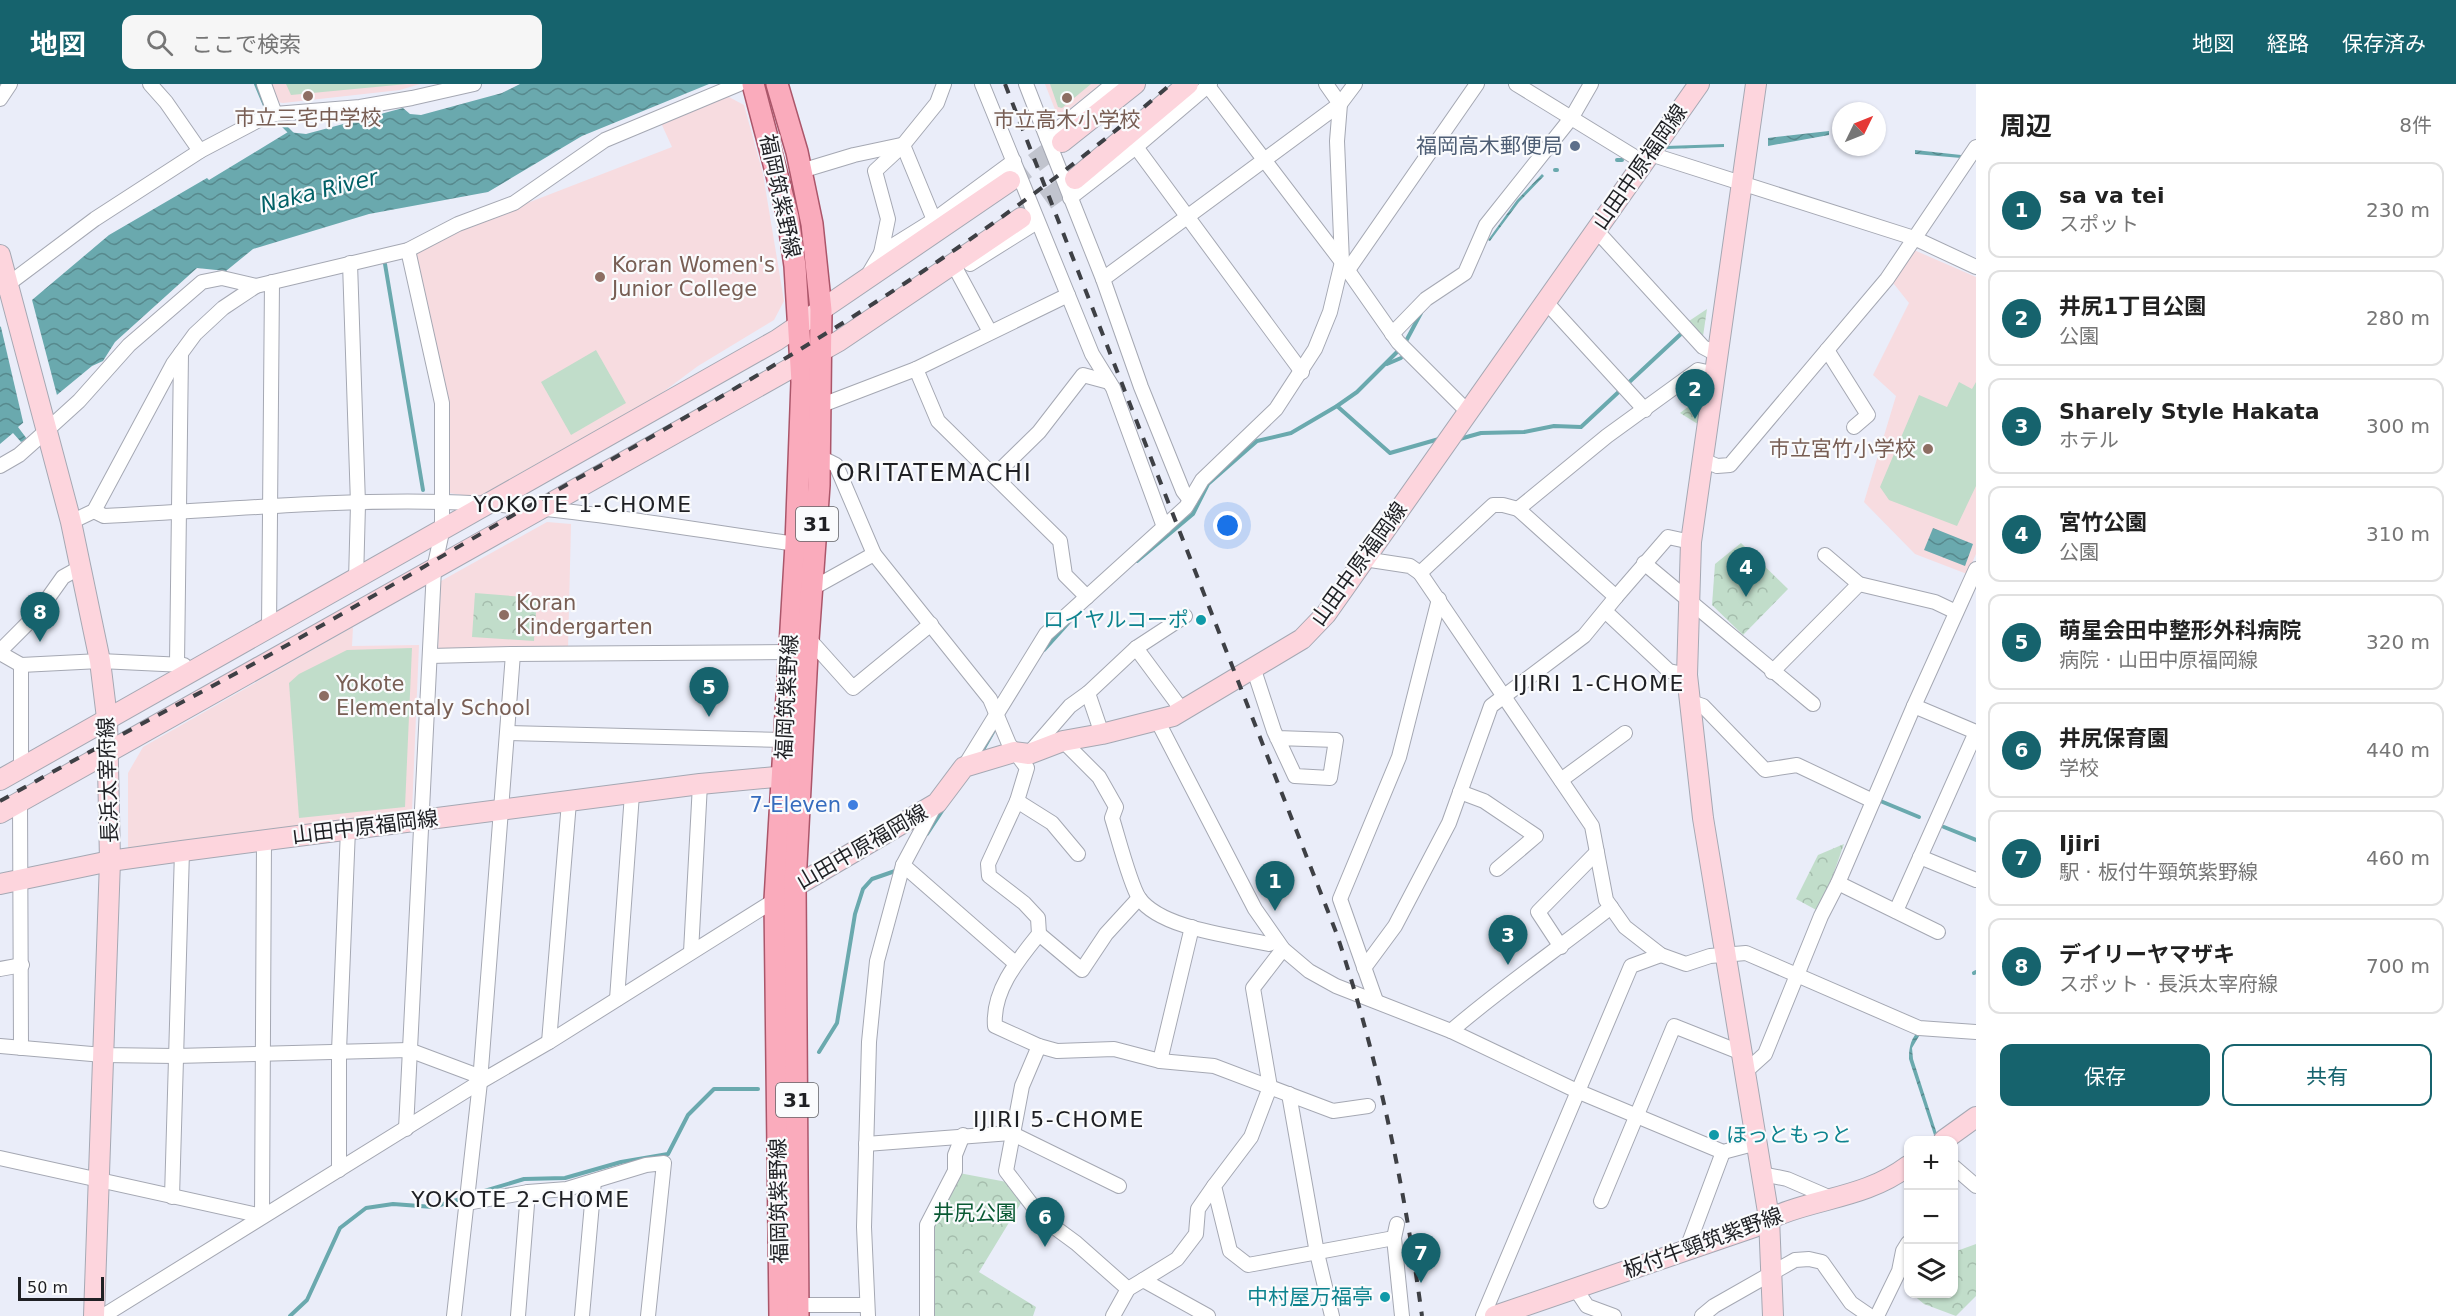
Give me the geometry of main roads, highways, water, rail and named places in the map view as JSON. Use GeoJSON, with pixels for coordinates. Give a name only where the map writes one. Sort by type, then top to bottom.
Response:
{"type":"FeatureCollection","features":[{"type":"Feature","properties":{"kind":"main road","name":"福岡筑紫野線"},"geometry":{"type":"LineString","coordinates":[[753,84],[788,217],[795,266],[801,362],[802,397],[796,544],[784,740],[793,775],[795,884],[792,1312]]}},
{"type":"Feature","properties":{"kind":"main road","name":"福岡筑紫野線"},"geometry":{"type":"LineString","coordinates":[[777,84],[801,171],[812,224],[822,310],[822,405],[813,588],[793,775],[775,900],[792,1312]]}},
{"type":"Feature","properties":{"kind":"water","name":"Naka River"},"geometry":{"type":"Polygon","coordinates":[[[520,84],[709,84],[582,136],[488,192],[369,214],[253,249],[226,271],[197,268],[115,342],[103,361],[92,366],[18,427],[27,439],[21,442],[13,433],[0,444],[0,327],[109,235],[207,178],[209,180],[288,132],[306,134],[403,108],[410,114],[421,115],[502,93],[520,84]]]}},
{"type":"Feature","properties":{"kind":"water"},"geometry":{"type":"Polygon","coordinates":[[[1829,131],[1829,135],[1768,146],[1768,138],[1829,131]]]}},
{"type":"Feature","properties":{"kind":"water"},"geometry":{"type":"Polygon","coordinates":[[[1724,144],[1724,147],[1666,149],[1666,146],[1724,144]]]}},
{"type":"Feature","properties":{"kind":"water"},"geometry":{"type":"Polygon","coordinates":[[[1915,150],[1961,155],[1961,158],[1915,154],[1915,150]]]}},
{"type":"Feature","properties":{"kind":"water"},"geometry":{"type":"Polygon","coordinates":[[[1542,174],[1544,176],[1519,202],[1490,241],[1488,240],[1517,200],[1542,174]]]}},
{"type":"Feature","properties":{"kind":"water"},"geometry":{"type":"Polygon","coordinates":[[[1933,528],[1973,544],[1965,566],[1924,550],[1933,528]]]}},
{"type":"Feature","properties":{"kind":"water"},"geometry":{"type":"Polygon","coordinates":[[[1920,1029],[1922,1031],[1912,1048],[1913,1059],[1937,1134],[1934,1135],[1909,1059],[1911,1042],[1920,1029]]]}},
{"type":"Feature","properties":{"kind":"waterway"},"geometry":{"type":"LineString","coordinates":[[256,84],[266,108]]}},
{"type":"Feature","properties":{"kind":"waterway"},"geometry":{"type":"LineString","coordinates":[[279,121],[293,135]]}},
{"type":"Feature","properties":{"kind":"waterway"},"geometry":{"type":"LineString","coordinates":[[1617,160],[1622,160]]}},
{"type":"Feature","properties":{"kind":"waterway"},"geometry":{"type":"LineString","coordinates":[[385,264],[423,490]]}},
{"type":"Feature","properties":{"kind":"waterway"},"geometry":{"type":"LineString","coordinates":[[1405,343],[1421,313]]}},
{"type":"Feature","properties":{"kind":"waterway"},"geometry":{"type":"LineString","coordinates":[[1456,440],[1481,433],[1524,432],[1554,426],[1581,427],[1683,332]]}},
{"type":"Feature","properties":{"kind":"waterway"},"geometry":{"type":"LineString","coordinates":[[1137,561],[1193,514],[1208,484],[1257,441],[1291,433],[1337,406],[1357,392],[1400,349]]}},
{"type":"Feature","properties":{"kind":"waterway"},"geometry":{"type":"LineString","coordinates":[[1387,364],[1401,358]]}},
{"type":"Feature","properties":{"kind":"waterway"},"geometry":{"type":"LineString","coordinates":[[1337,406],[1390,453],[1439,439]]}},
{"type":"Feature","properties":{"kind":"waterway"},"geometry":{"type":"LineString","coordinates":[[1044,650],[1071,620]]}},
{"type":"Feature","properties":{"kind":"waterway"},"geometry":{"type":"LineString","coordinates":[[980,755],[997,725]]}},
{"type":"Feature","properties":{"kind":"waterway"},"geometry":{"type":"LineString","coordinates":[[1878,800],[1919,817]]}},
{"type":"Feature","properties":{"kind":"waterway"},"geometry":{"type":"LineString","coordinates":[[927,834],[944,808]]}},
{"type":"Feature","properties":{"kind":"waterway"},"geometry":{"type":"LineString","coordinates":[[1944,827],[1976,840]]}},
{"type":"Feature","properties":{"kind":"waterway"},"geometry":{"type":"LineString","coordinates":[[819,1052],[837,1023],[855,914],[863,889],[872,879],[898,870]]}},
{"type":"Feature","properties":{"kind":"waterway"},"geometry":{"type":"LineString","coordinates":[[471,1195],[524,1179],[565,1178],[621,1162],[668,1154],[688,1115],[714,1089],[758,1089]]}},
{"type":"Feature","properties":{"kind":"waterway"},"geometry":{"type":"LineString","coordinates":[[290,1316],[307,1300],[340,1228],[366,1208],[393,1204],[433,1207],[464,1198]]}},
{"type":"Feature","properties":{"kind":"tunnel"},"geometry":{"type":"LineString","coordinates":[[1010,181],[1062,142]]}},
{"type":"Feature","properties":{"kind":"tunnel"},"geometry":{"type":"LineString","coordinates":[[1021,218],[1075,179]]}},
{"type":"Feature","properties":{"kind":"railway"},"geometry":{"type":"LineString","coordinates":[[1005,84],[1336,932],[1365,1026],[1388,1122],[1407,1218],[1422,1316]]}},
{"type":"Feature","properties":{"kind":"railway"},"geometry":{"type":"LineString","coordinates":[[0,801],[291,643],[788,357],[946,256],[1098,144],[1171,84]]}},
{"type":"Feature","properties":{"kind":"place","name":"市立三宅中学校"},"geometry":{"type":"Point","coordinates":[308,96]}},
{"type":"Feature","properties":{"kind":"place","name":"市立高木小学校"},"geometry":{"type":"Point","coordinates":[1067,98]}},
{"type":"Feature","properties":{"kind":"place","name":"福岡高木郵便局"},"geometry":{"type":"Point","coordinates":[1575,146]}},
{"type":"Feature","properties":{"kind":"place","name":"Koran Women's Junior College"},"geometry":{"type":"Point","coordinates":[600,277]}},
{"type":"Feature","properties":{"kind":"place","name":"井尻1丁目公園"},"geometry":{"type":"Point","coordinates":[1695,419]}},
{"type":"Feature","properties":{"kind":"place","name":"市立宮竹小学校"},"geometry":{"type":"Point","coordinates":[1928,449]}},
{"type":"Feature","properties":{"kind":"place","name":"宮竹公園"},"geometry":{"type":"Point","coordinates":[1746,597]}},
{"type":"Feature","properties":{"kind":"place","name":"Koran Kindergarten"},"geometry":{"type":"Point","coordinates":[504,615]}},
{"type":"Feature","properties":{"kind":"place","name":"ロイヤルコーポ"},"geometry":{"type":"Point","coordinates":[1201,620]}},
{"type":"Feature","properties":{"kind":"place","name":"デイリーヤマザキ"},"geometry":{"type":"Point","coordinates":[40,642]}},
{"type":"Feature","properties":{"kind":"place","name":"Yokote Elementaly School"},"geometry":{"type":"Point","coordinates":[324,696]}},
{"type":"Feature","properties":{"kind":"place","name":"萌星会田中整形外科病院"},"geometry":{"type":"Point","coordinates":[709,717]}},
{"type":"Feature","properties":{"kind":"place","name":"7-Eleven"},"geometry":{"type":"Point","coordinates":[853,805]}},
{"type":"Feature","properties":{"kind":"place","name":"sa va tei"},"geometry":{"type":"Point","coordinates":[1275,911]}},
{"type":"Feature","properties":{"kind":"place","name":"Sharely Style Hakata"},"geometry":{"type":"Point","coordinates":[1508,965]}},
{"type":"Feature","properties":{"kind":"place","name":"ほっともっと"},"geometry":{"type":"Point","coordinates":[1714,1135]}},
{"type":"Feature","properties":{"kind":"place","name":"井尻保育園"},"geometry":{"type":"Point","coordinates":[1045,1247]}},
{"type":"Feature","properties":{"kind":"place","name":"Ijiri"},"geometry":{"type":"Point","coordinates":[1421,1283]}},
{"type":"Feature","properties":{"kind":"place","name":"中村屋万福亭"},"geometry":{"type":"Point","coordinates":[1385,1297]}},
{"type":"Feature","properties":{"kind":"district","name":"ORITATEMACHI"},"geometry":{"type":"Point","coordinates":[934,473]}},
{"type":"Feature","properties":{"kind":"district","name":"YOKOTE 1-CHOME"},"geometry":{"type":"Point","coordinates":[583,504]}},
{"type":"Feature","properties":{"kind":"district","name":"IJIRI 1-CHOME"},"geometry":{"type":"Point","coordinates":[1599,683]}},
{"type":"Feature","properties":{"kind":"district","name":"IJIRI 5-CHOME"},"geometry":{"type":"Point","coordinates":[1059,1119]}},
{"type":"Feature","properties":{"kind":"district","name":"YOKOTE 2-CHOME"},"geometry":{"type":"Point","coordinates":[521,1199]}},
{"type":"Feature","properties":{"kind":"park label","name":"井尻公園"},"geometry":{"type":"Point","coordinates":[975,1213]}}]}
